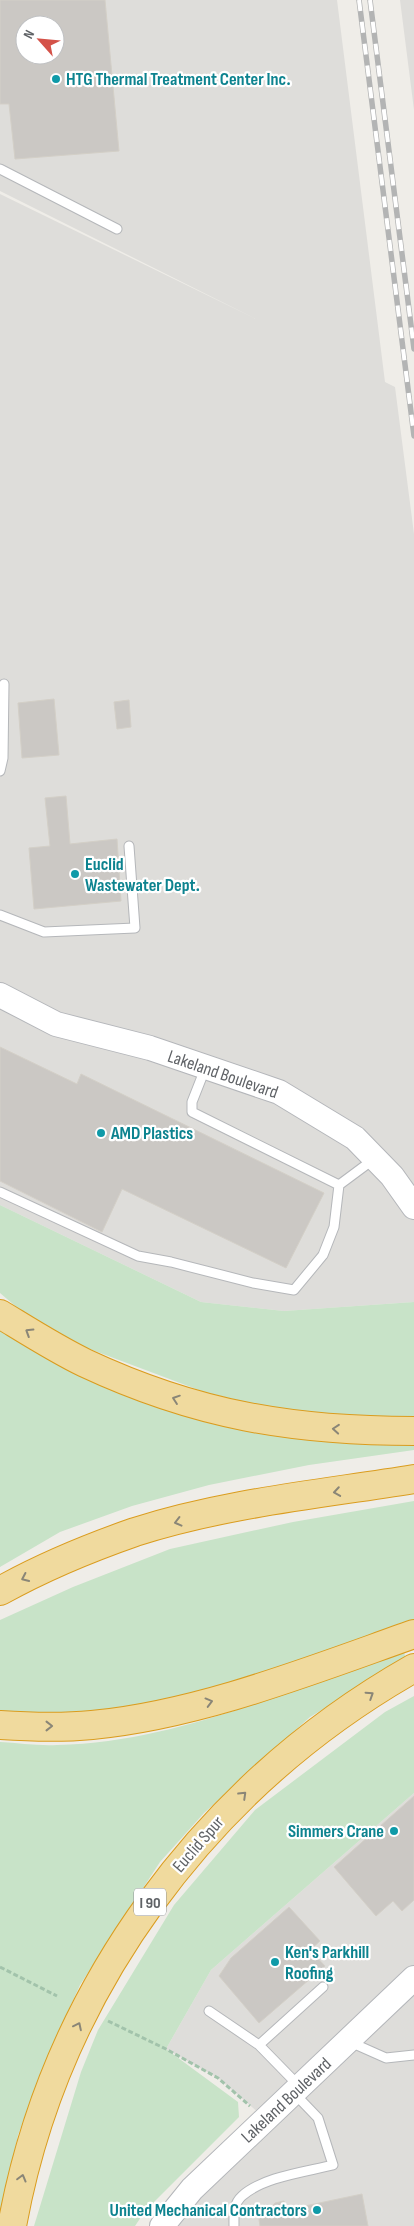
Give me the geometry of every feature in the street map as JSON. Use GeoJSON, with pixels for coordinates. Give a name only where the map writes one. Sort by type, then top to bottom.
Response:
{"type":"FeatureCollection","features":[{"type":"Feature","properties":{"kind":"highway"},"geometry":{"type":"LineString","coordinates":[[0,1314],[84,1363],[151,1391],[190,1404],[226,1414],[299,1426],[414,1431]]}},
{"type":"Feature","properties":{"kind":"highway"},"geometry":{"type":"LineString","coordinates":[[0,1590],[42,1570],[137,1532],[218,1512],[414,1480]]}},
{"type":"Feature","properties":{"kind":"highway"},"geometry":{"type":"LineString","coordinates":[[0,1725],[90,1725],[154,1716],[262,1686],[412,1635]]}},
{"type":"Feature","properties":{"kind":"highway","name":"Euclid Spur"},"geometry":{"type":"LineString","coordinates":[[12,2226],[38,2123],[63,2058],[108,1968],[142,1913],[204,1836],[274,1766],[355,1704],[414,1668]]}},
{"type":"Feature","properties":{"kind":"street","name":"Lakeland Boulevard"},"geometry":{"type":"LineString","coordinates":[[0,995],[56,1024],[150,1048],[280,1092],[355,1138],[392,1176],[414,1207]]}},
{"type":"Feature","properties":{"kind":"street","name":"Lakeland Boulevard"},"geometry":{"type":"LineString","coordinates":[[162,2226],[192,2188],[414,1978]]}},
{"type":"Feature","properties":{"kind":"lane"},"geometry":{"type":"LineString","coordinates":[[0,169],[117,229]]}},
{"type":"Feature","properties":{"kind":"lane"},"geometry":{"type":"LineString","coordinates":[[0,771],[3,758],[4,684]]}},
{"type":"Feature","properties":{"kind":"lane"},"geometry":{"type":"LineString","coordinates":[[0,915],[44,932],[135,928],[129,846]]}},
{"type":"Feature","properties":{"kind":"lane"},"geometry":{"type":"LineString","coordinates":[[206,1067],[192,1102],[192,1112],[339,1185]]}},
{"type":"Feature","properties":{"kind":"lane"},"geometry":{"type":"LineString","coordinates":[[0,1192],[138,1256],[171,1262],[253,1283],[294,1290],[323,1255],[334,1227],[339,1185],[374,1158]]}},
{"type":"Feature","properties":{"kind":"lane"},"geometry":{"type":"LineString","coordinates":[[259,2045],[323,1988]]}},
{"type":"Feature","properties":{"kind":"lane"},"geometry":{"type":"LineString","coordinates":[[208,2011],[259,2045],[297,2090],[318,2118],[333,2165],[268,2181],[241,2197],[234,2210],[234,2225]]}},
{"type":"Feature","properties":{"kind":"lane"},"geometry":{"type":"LineString","coordinates":[[348,2041],[386,2058],[414,2055]]}},
{"type":"Feature","properties":{"kind":"path"},"geometry":{"type":"LineString","coordinates":[[0,1968],[57,1996]]}},
{"type":"Feature","properties":{"kind":"path"},"geometry":{"type":"LineString","coordinates":[[108,2021],[166,2049],[218,2078],[266,2119]]}},
{"type":"Feature","properties":{"kind":"shaded area"},"geometry":{"type":"Polygon","coordinates":[[[0,0],[337,0],[385,382],[395,387],[414,534],[414,1302],[284,1311],[201,1302],[0,1205],[0,194],[260,321],[0,191],[0,0]]]}},
{"type":"Feature","properties":{"kind":"shaded area"},"geometry":{"type":"Polygon","coordinates":[[[400,0],[414,0],[414,110],[400,0]]]}},
{"type":"Feature","properties":{"kind":"shaded area"},"geometry":{"type":"Polygon","coordinates":[[[414,1793],[414,2226],[162,2226],[266,2119],[218,2078],[166,2049],[211,1970],[414,1793]]]}},
{"type":"Feature","properties":{"kind":"green space"},"geometry":{"type":"Polygon","coordinates":[[[0,1205],[201,1302],[284,1311],[414,1302],[414,1416],[360,1419],[258,1405],[204,1392],[87,1348],[27,1316],[0,1293],[0,1205]]]}},
{"type":"Feature","properties":{"kind":"green space"},"geometry":{"type":"Polygon","coordinates":[[[0,1325],[179,1410],[226,1427],[284,1435],[414,1444],[414,1450],[309,1465],[209,1485],[132,1506],[60,1532],[0,1567],[0,1325]]]}},
{"type":"Feature","properties":{"kind":"green space"},"geometry":{"type":"Polygon","coordinates":[[[414,1501],[414,1621],[258,1674],[161,1702],[75,1717],[0,1711],[0,1620],[73,1587],[170,1549],[293,1522],[414,1501]]]}},
{"type":"Feature","properties":{"kind":"green space"},"geometry":{"type":"Polygon","coordinates":[[[404,1652],[406,1660],[310,1717],[204,1813],[160,1862],[80,1985],[54,2042],[18,2135],[0,2221],[0,1742],[57,1745],[102,1742],[147,1734],[234,1711],[404,1652]]]}},
{"type":"Feature","properties":{"kind":"green space"},"geometry":{"type":"Polygon","coordinates":[[[414,1696],[414,1793],[211,1970],[166,2049],[238,2102],[239,2117],[145,2211],[135,2226],[34,2226],[81,2072],[98,2030],[174,1905],[255,1810],[385,1712],[414,1696]]]}},
{"type":"Feature","properties":{"kind":"building","name":"HTG Thermal Treatment Center Inc."},"geometry":{"type":"Polygon","coordinates":[[[0,0],[105,0],[119,151],[15,159],[9,104],[0,104],[0,0]]]}},
{"type":"Feature","properties":{"kind":"building"},"geometry":{"type":"Polygon","coordinates":[[[54,699],[59,755],[22,758],[18,703],[54,699]]]}},
{"type":"Feature","properties":{"kind":"building"},"geometry":{"type":"Polygon","coordinates":[[[129,700],[131,727],[117,729],[114,702],[129,700]]]}},
{"type":"Feature","properties":{"kind":"building","name":"Euclid Wastewater Dept."},"geometry":{"type":"Polygon","coordinates":[[[66,796],[70,844],[117,839],[121,901],[34,909],[29,848],[50,846],[45,798],[66,796]]]}},
{"type":"Feature","properties":{"kind":"building","name":"AMD Plastics"},"geometry":{"type":"Polygon","coordinates":[[[0,1047],[77,1084],[81,1074],[324,1193],[286,1268],[122,1189],[102,1232],[0,1181],[0,1047]]]}},
{"type":"Feature","properties":{"kind":"building","name":"Simmers Crane"},"geometry":{"type":"Polygon","coordinates":[[[414,1796],[414,1900],[402,1911],[393,1901],[376,1916],[334,1867],[414,1796]]]}},
{"type":"Feature","properties":{"kind":"building","name":"Ken's Parkhill Roofing"},"geometry":{"type":"Polygon","coordinates":[[[289,1907],[320,1941],[310,1950],[325,1966],[259,2023],[219,1976],[231,1958],[289,1907]]]}},
{"type":"Feature","properties":{"kind":"building","name":"United Mechanical Contractors"},"geometry":{"type":"Polygon","coordinates":[[[362,2194],[368,2226],[260,2226],[258,2213],[268,2211],[275,2203],[284,2201],[286,2210],[362,2194]]]}},
{"type":"Feature","properties":{"kind":"railway"},"geometry":{"type":"LineString","coordinates":[[359,0],[414,436]]}},
{"type":"Feature","properties":{"kind":"railway"},"geometry":{"type":"LineString","coordinates":[[370,0],[414,349]]}},
{"type":"Feature","properties":{"kind":"place","name":"HTG Thermal Treatment Center Inc."},"geometry":{"type":"Point","coordinates":[56,79]}},
{"type":"Feature","properties":{"kind":"place","name":"Euclid Wastewater Dept."},"geometry":{"type":"Point","coordinates":[75,874]}},
{"type":"Feature","properties":{"kind":"place","name":"AMD Plastics"},"geometry":{"type":"Point","coordinates":[101,1133]}},
{"type":"Feature","properties":{"kind":"place","name":"Simmers Crane"},"geometry":{"type":"Point","coordinates":[394,1831]}},
{"type":"Feature","properties":{"kind":"place","name":"Ken's Parkhill Roofing"},"geometry":{"type":"Point","coordinates":[275,1962]}},
{"type":"Feature","properties":{"kind":"place","name":"United Mechanical Contractors"},"geometry":{"type":"Point","coordinates":[317,2210]}}]}
